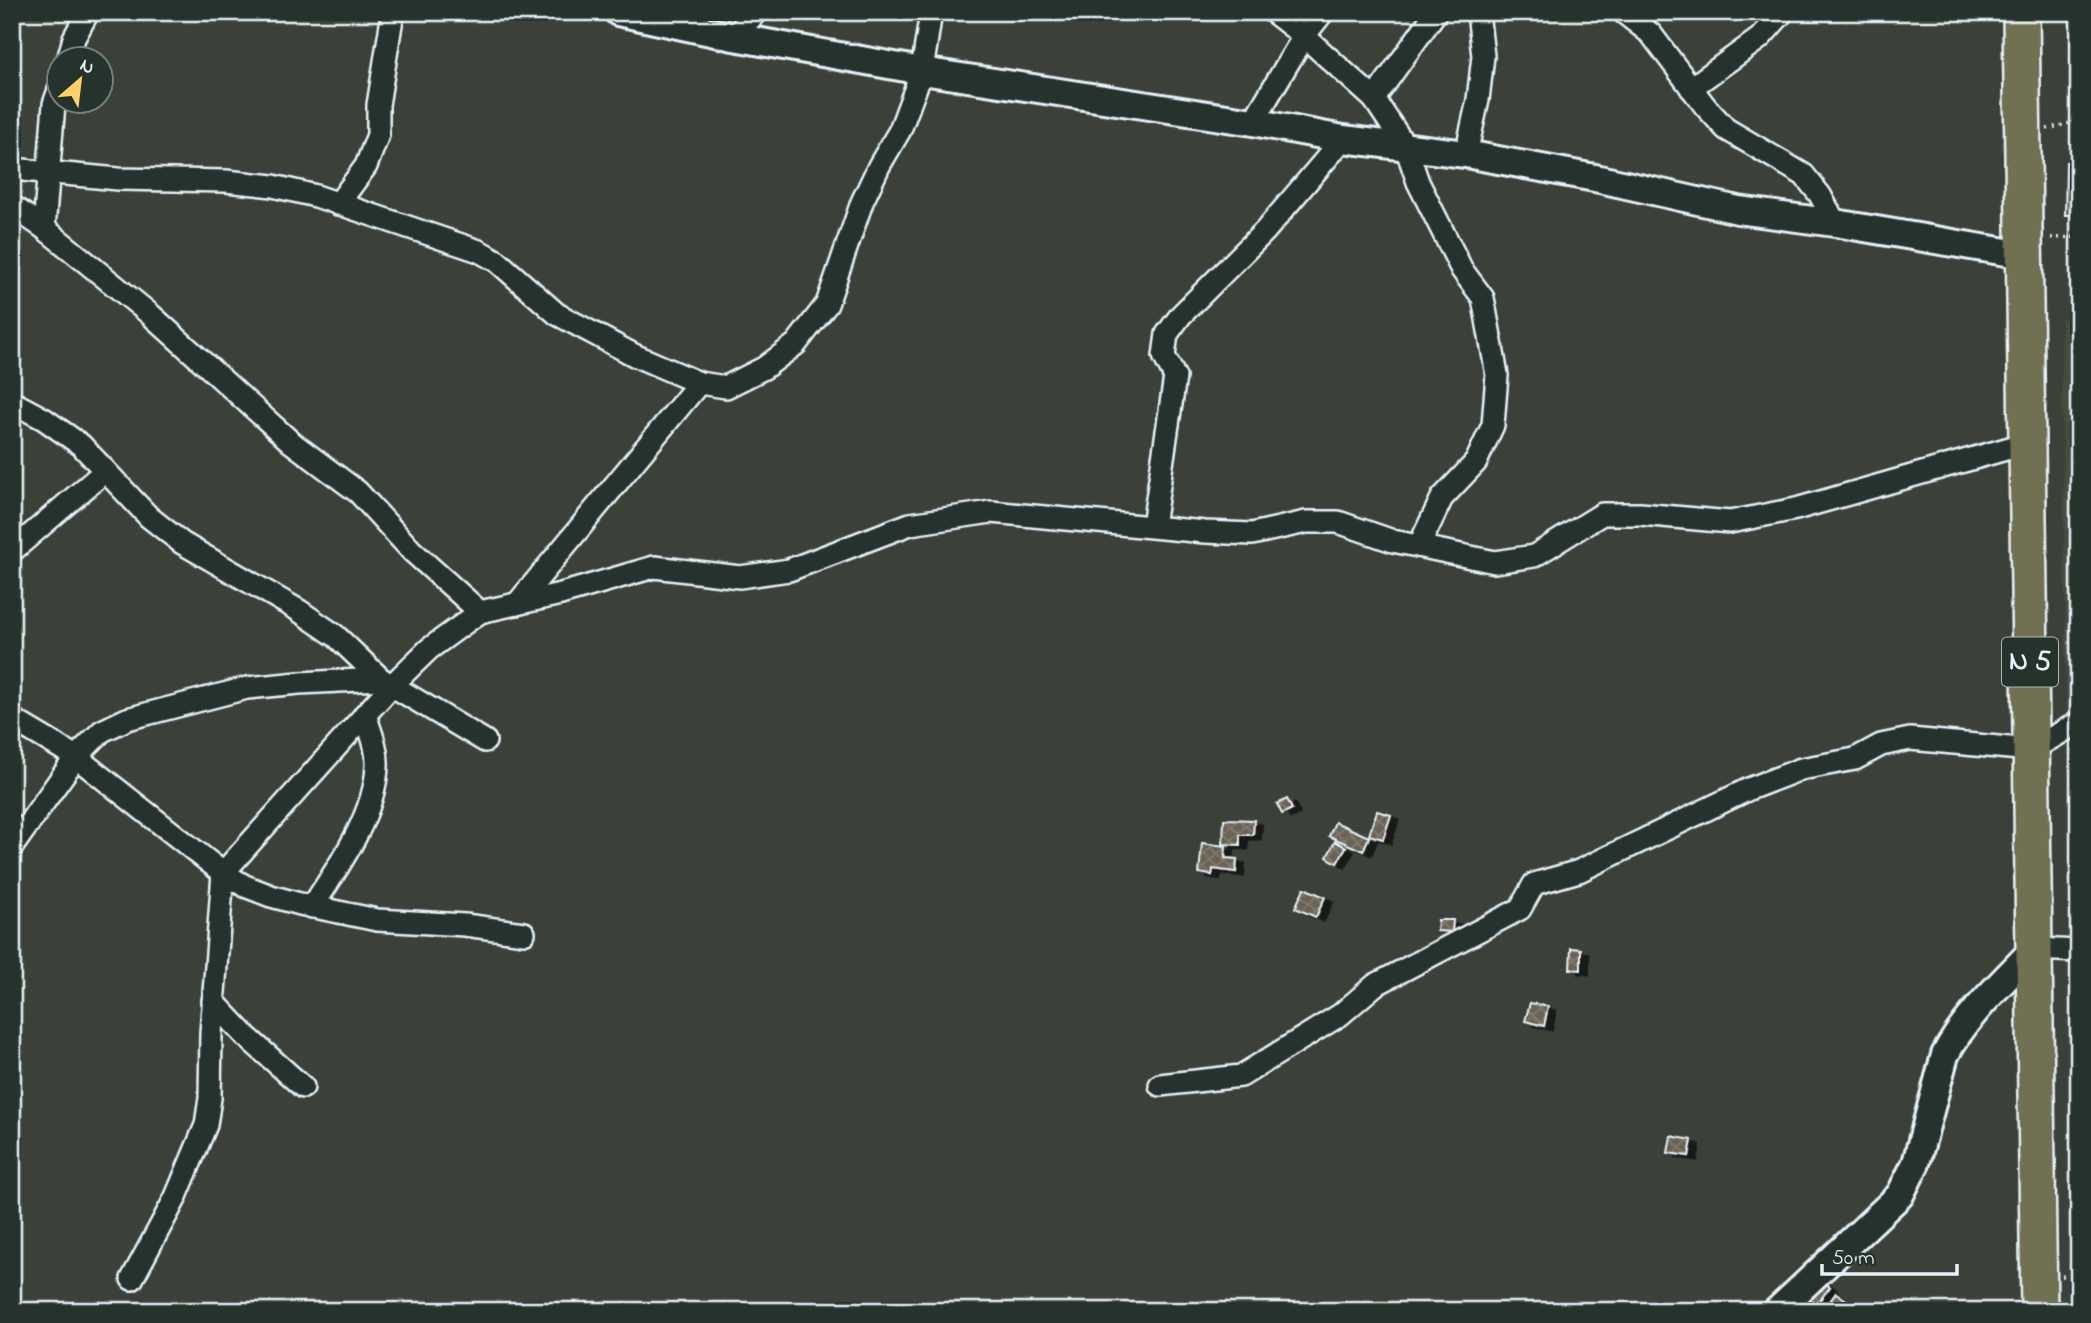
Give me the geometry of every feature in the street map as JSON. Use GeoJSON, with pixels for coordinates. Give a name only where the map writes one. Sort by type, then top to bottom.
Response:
{"type":"FeatureCollection","features":[{"type":"Feature","properties":{"kind":"highway","name":"N 5"},"geometry":{"type":"LineString","coordinates":[[2021,12],[2039,1311]]}},
{"type":"Feature","properties":{"kind":"street"},"geometry":{"type":"LineString","coordinates":[[72,46],[88,12]]}},
{"type":"Feature","properties":{"kind":"street"},"geometry":{"type":"LineString","coordinates":[[338,204],[366,166],[378,135],[378,105],[393,12]]}},
{"type":"Feature","properties":{"kind":"street"},"geometry":{"type":"LineString","coordinates":[[618,12],[734,37],[922,71],[1406,148],[1466,154],[1595,178],[1738,210],[1835,223],[2024,255]]}},
{"type":"Feature","properties":{"kind":"street"},"geometry":{"type":"LineString","coordinates":[[734,37],[756,12]]}},
{"type":"Feature","properties":{"kind":"street"},"geometry":{"type":"LineString","coordinates":[[12,169],[118,179],[274,186],[338,204],[479,251],[497,261],[557,314],[634,355],[699,383],[726,387],[764,368],[796,344],[827,304],[862,202],[900,130],[922,71],[931,12]]}},
{"type":"Feature","properties":{"kind":"street"},"geometry":{"type":"LineString","coordinates":[[1273,12],[1374,99],[1406,148],[1418,182],[1462,270],[1483,298],[1497,375],[1493,425],[1476,462],[1442,498],[1419,546]]}},
{"type":"Feature","properties":{"kind":"street"},"geometry":{"type":"LineString","coordinates":[[1253,122],[1304,36],[1323,12]]}},
{"type":"Feature","properties":{"kind":"street"},"geometry":{"type":"LineString","coordinates":[[1374,99],[1436,12]]}},
{"type":"Feature","properties":{"kind":"street"},"geometry":{"type":"LineString","coordinates":[[1466,154],[1478,100],[1483,56],[1479,12]]}},
{"type":"Feature","properties":{"kind":"street"},"geometry":{"type":"LineString","coordinates":[[1623,12],[1651,34],[1705,106],[1726,129],[1804,175],[1821,195],[1835,223]]}},
{"type":"Feature","properties":{"kind":"street"},"geometry":{"type":"LineString","coordinates":[[1691,88],[1760,38],[1783,12]]}},
{"type":"Feature","properties":{"kind":"street"},"geometry":{"type":"LineString","coordinates":[[44,228],[53,116]]}},
{"type":"Feature","properties":{"kind":"street"},"geometry":{"type":"LineString","coordinates":[[1153,526],[1175,377],[1164,356],[1167,334],[1181,315],[1265,231],[1343,138]]}},
{"type":"Feature","properties":{"kind":"street"},"geometry":{"type":"LineString","coordinates":[[12,206],[44,228],[151,315],[290,442],[358,492],[412,551],[480,612]]}},
{"type":"Feature","properties":{"kind":"street"},"geometry":{"type":"LineString","coordinates":[[517,604],[699,383]]}},
{"type":"Feature","properties":{"kind":"street"},"geometry":{"type":"LineString","coordinates":[[12,402],[44,419],[81,445],[149,517],[182,543],[298,610],[336,636],[386,683],[485,741]]}},
{"type":"Feature","properties":{"kind":"street"},"geometry":{"type":"LineString","coordinates":[[132,1279],[175,1199],[206,1125],[210,1098],[213,1001],[223,873],[365,714],[386,683],[480,612],[654,566],[740,577],[789,570],[910,524],[992,512],[1251,534],[1307,522],[1338,522],[1393,541],[1495,562],[1534,555],[1602,514],[1640,514],[1730,522],[1796,509],[2027,443]]}},
{"type":"Feature","properties":{"kind":"street"},"geometry":{"type":"LineString","coordinates":[[12,551],[104,471]]}},
{"type":"Feature","properties":{"kind":"street"},"geometry":{"type":"LineString","coordinates":[[12,847],[76,757],[102,731],[127,719],[247,688],[299,683],[386,683]]}},
{"type":"Feature","properties":{"kind":"street"},"geometry":{"type":"LineString","coordinates":[[312,906],[347,854],[373,790],[377,766],[375,744],[365,714]]}},
{"type":"Feature","properties":{"kind":"street"},"geometry":{"type":"LineString","coordinates":[[12,719],[76,757],[223,873],[245,887],[312,906],[377,920],[465,925],[524,933]]}},
{"type":"Feature","properties":{"kind":"street"},"geometry":{"type":"LineString","coordinates":[[1160,1085],[1241,1076],[1340,1015],[1375,985],[1520,909],[1534,884],[1579,871],[1749,789],[1801,769],[1855,759],[1881,745],[1910,739],[2031,750],[2079,722]]}},
{"type":"Feature","properties":{"kind":"street"},"geometry":{"type":"LineString","coordinates":[[1777,1311],[1900,1195],[1916,1163],[1945,1055],[1952,1042],[1989,996],[2034,948],[2079,951]]}},
{"type":"Feature","properties":{"kind":"street"},"geometry":{"type":"LineString","coordinates":[[213,1001],[303,1087]]}},
{"type":"Feature","properties":{"kind":"shaded area"},"geometry":{"type":"Polygon","coordinates":[[[2079,318],[2079,722],[2067,728],[2061,319],[2079,318]]]}},
{"type":"Feature","properties":{"kind":"building"},"geometry":{"type":"Polygon","coordinates":[[[2066,162],[2079,162],[2079,215],[2065,215],[2066,162]]]}},
{"type":"Feature","properties":{"kind":"building"},"geometry":{"type":"Polygon","coordinates":[[[1287,799],[1292,809],[1282,814],[1277,804],[1287,799]]]}},
{"type":"Feature","properties":{"kind":"building"},"geometry":{"type":"Polygon","coordinates":[[[1377,811],[1391,815],[1383,839],[1369,835],[1377,811]]]}},
{"type":"Feature","properties":{"kind":"building"},"geometry":{"type":"Polygon","coordinates":[[[1224,819],[1254,820],[1253,835],[1240,835],[1240,845],[1223,844],[1224,819]]]}},
{"type":"Feature","properties":{"kind":"building"},"geometry":{"type":"Polygon","coordinates":[[[1335,822],[1369,837],[1363,851],[1329,836],[1335,822]]]}},
{"type":"Feature","properties":{"kind":"building"},"geometry":{"type":"Polygon","coordinates":[[[1335,841],[1346,847],[1337,863],[1327,857],[1335,841]]]}},
{"type":"Feature","properties":{"kind":"building"},"geometry":{"type":"Polygon","coordinates":[[[1202,843],[1226,846],[1225,858],[1237,859],[1236,872],[1213,869],[1212,875],[1199,873],[1202,843]]]}},
{"type":"Feature","properties":{"kind":"building"},"geometry":{"type":"Polygon","coordinates":[[[1304,888],[1325,897],[1316,917],[1295,908],[1304,888]]]}},
{"type":"Feature","properties":{"kind":"building"},"geometry":{"type":"Polygon","coordinates":[[[1438,920],[1453,920],[1452,932],[1437,931],[1438,920]]]}},
{"type":"Feature","properties":{"kind":"building"},"geometry":{"type":"Polygon","coordinates":[[[1571,948],[1581,949],[1581,970],[1570,969],[1571,948]]]}},
{"type":"Feature","properties":{"kind":"building"},"geometry":{"type":"Polygon","coordinates":[[[1530,1003],[1548,1006],[1544,1026],[1525,1021],[1530,1003]]]}},
{"type":"Feature","properties":{"kind":"building"},"geometry":{"type":"Polygon","coordinates":[[[1671,1136],[1692,1140],[1689,1156],[1668,1153],[1671,1136]]]}},
{"type":"Feature","properties":{"kind":"building"},"geometry":{"type":"Polygon","coordinates":[[[1818,1277],[1830,1287],[1811,1311],[1806,1311],[1797,1303],[1818,1277]]]}},
{"type":"Feature","properties":{"kind":"building"},"geometry":{"type":"Polygon","coordinates":[[[1836,1293],[1855,1306],[1852,1311],[1823,1311],[1836,1293]]]}}]}
